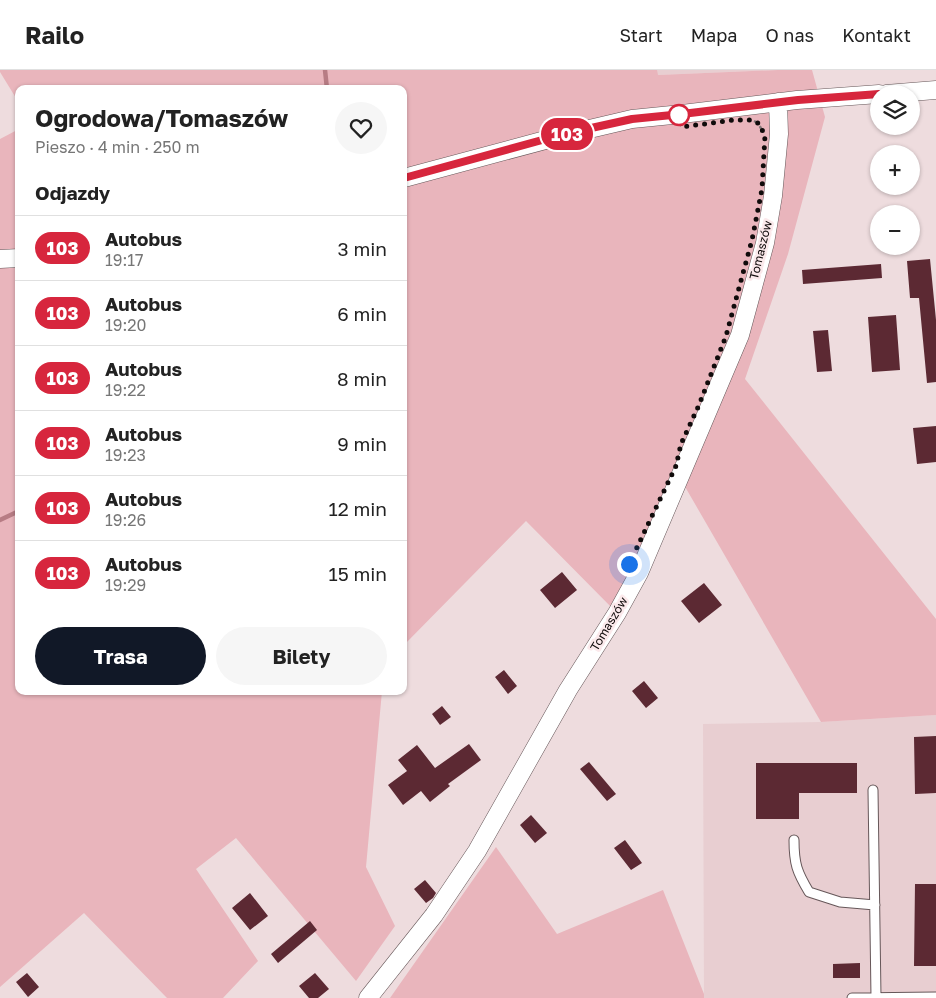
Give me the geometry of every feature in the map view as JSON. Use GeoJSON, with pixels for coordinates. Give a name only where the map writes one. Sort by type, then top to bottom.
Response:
{"type":"FeatureCollection","features":[{"type":"Feature","properties":{"kind":"street"},"geometry":{"type":"LineString","coordinates":[[920,91],[936,90]]}},
{"type":"Feature","properties":{"kind":"street"},"geometry":{"type":"LineString","coordinates":[[407,177],[564,134],[632,119],[778,102],[870,95]]}},
{"type":"Feature","properties":{"kind":"street","name":"Tomaszów"},"geometry":{"type":"LineString","coordinates":[[368,998],[434,915],[477,851],[568,690],[617,613],[638,573],[740,335],[765,243],[773,196],[779,134],[778,102]]}},
{"type":"Feature","properties":{"kind":"street"},"geometry":{"type":"LineString","coordinates":[[0,258],[15,258]]}},
{"type":"Feature","properties":{"kind":"lane"},"geometry":{"type":"LineString","coordinates":[[873,790],[876,997]]}},
{"type":"Feature","properties":{"kind":"lane"},"geometry":{"type":"LineString","coordinates":[[794,840],[794,857],[799,875],[809,892],[840,902],[875,905]]}},
{"type":"Feature","properties":{"kind":"lane"},"geometry":{"type":"LineString","coordinates":[[852,998],[936,997]]}},
{"type":"Feature","properties":{"kind":"path"},"geometry":{"type":"LineString","coordinates":[[751,120],[758,123],[765,135]]}},
{"type":"Feature","properties":{"kind":"shaded area"},"geometry":{"type":"Polygon","coordinates":[[[0,70],[657,70],[658,75],[812,70],[825,117],[788,254],[745,379],[936,619],[936,715],[821,722],[680,478],[617,613],[526,521],[407,642],[407,85],[15,85],[15,96],[0,70]]]}},
{"type":"Feature","properties":{"kind":"shaded area"},"geometry":{"type":"Polygon","coordinates":[[[657,70],[778,70],[657,75],[657,70]]]}},
{"type":"Feature","properties":{"kind":"shaded area"},"geometry":{"type":"Polygon","coordinates":[[[15,131],[15,695],[382,695],[366,867],[395,926],[356,981],[236,838],[196,869],[258,961],[223,998],[167,998],[84,913],[0,987],[0,139],[15,131]]]}},
{"type":"Feature","properties":{"kind":"shaded area"},"geometry":{"type":"Polygon","coordinates":[[[936,715],[936,998],[704,998],[703,724],[821,722],[936,715]]]}},
{"type":"Feature","properties":{"kind":"shaded area"},"geometry":{"type":"Polygon","coordinates":[[[496,847],[557,934],[663,890],[704,998],[390,998],[496,847]]]}},
{"type":"Feature","properties":{"kind":"building"},"geometry":{"type":"Polygon","coordinates":[[[930,259],[936,320],[936,382],[927,383],[919,298],[910,298],[907,261],[930,259]]]}},
{"type":"Feature","properties":{"kind":"building"},"geometry":{"type":"Polygon","coordinates":[[[881,264],[882,278],[803,284],[802,270],[881,264]]]}},
{"type":"Feature","properties":{"kind":"building"},"geometry":{"type":"Polygon","coordinates":[[[896,315],[900,370],[872,372],[868,317],[896,315]]]}},
{"type":"Feature","properties":{"kind":"building"},"geometry":{"type":"Polygon","coordinates":[[[828,330],[832,371],[817,372],[813,331],[828,330]]]}},
{"type":"Feature","properties":{"kind":"building"},"geometry":{"type":"Polygon","coordinates":[[[936,426],[936,462],[917,464],[913,428],[936,426]]]}},
{"type":"Feature","properties":{"kind":"building"},"geometry":{"type":"Polygon","coordinates":[[[562,572],[577,590],[555,608],[540,590],[562,572]]]}},
{"type":"Feature","properties":{"kind":"building"},"geometry":{"type":"Polygon","coordinates":[[[704,583],[722,605],[699,623],[681,601],[704,583]]]}},
{"type":"Feature","properties":{"kind":"building"},"geometry":{"type":"Polygon","coordinates":[[[504,670],[517,686],[508,694],[495,677],[504,670]]]}},
{"type":"Feature","properties":{"kind":"building"},"geometry":{"type":"Polygon","coordinates":[[[644,681],[658,698],[646,708],[632,691],[644,681]]]}},
{"type":"Feature","properties":{"kind":"building"},"geometry":{"type":"Polygon","coordinates":[[[442,706],[451,717],[440,725],[432,714],[442,706]]]}},
{"type":"Feature","properties":{"kind":"building"},"geometry":{"type":"Polygon","coordinates":[[[936,736],[936,793],[915,794],[914,737],[936,736]]]}},
{"type":"Feature","properties":{"kind":"building"},"geometry":{"type":"Polygon","coordinates":[[[469,744],[481,760],[448,784],[450,786],[430,802],[421,791],[403,805],[388,785],[407,771],[398,760],[417,745],[435,768],[469,744]]]}},
{"type":"Feature","properties":{"kind":"building"},"geometry":{"type":"Polygon","coordinates":[[[589,762],[616,794],[607,801],[580,769],[589,762]]]}},
{"type":"Feature","properties":{"kind":"building"},"geometry":{"type":"Polygon","coordinates":[[[756,763],[857,763],[857,793],[799,793],[799,819],[756,819],[756,763]]]}},
{"type":"Feature","properties":{"kind":"building"},"geometry":{"type":"Polygon","coordinates":[[[531,815],[547,833],[535,843],[520,825],[531,815]]]}},
{"type":"Feature","properties":{"kind":"building"},"geometry":{"type":"Polygon","coordinates":[[[625,840],[642,863],[631,870],[614,848],[625,840]]]}},
{"type":"Feature","properties":{"kind":"building"},"geometry":{"type":"Polygon","coordinates":[[[425,880],[436,893],[426,903],[414,889],[425,880]]]}},
{"type":"Feature","properties":{"kind":"building"},"geometry":{"type":"Polygon","coordinates":[[[915,884],[936,884],[936,966],[914,966],[915,884]]]}},
{"type":"Feature","properties":{"kind":"building"},"geometry":{"type":"Polygon","coordinates":[[[250,893],[268,916],[250,930],[232,908],[250,893]]]}},
{"type":"Feature","properties":{"kind":"building"},"geometry":{"type":"Polygon","coordinates":[[[310,921],[317,930],[278,963],[271,954],[310,921]]]}},
{"type":"Feature","properties":{"kind":"building"},"geometry":{"type":"Polygon","coordinates":[[[860,963],[860,978],[833,978],[833,964],[860,963]]]}},
{"type":"Feature","properties":{"kind":"building"},"geometry":{"type":"Polygon","coordinates":[[[27,973],[39,987],[28,997],[16,982],[27,973]]]}},
{"type":"Feature","properties":{"kind":"building"},"geometry":{"type":"Polygon","coordinates":[[[315,973],[329,989],[318,998],[309,998],[299,986],[315,973]]]}},
{"type":"Feature","properties":{"kind":"waterway"},"geometry":{"type":"LineString","coordinates":[[325,70],[327,85]]}},
{"type":"Feature","properties":{"kind":"waterway"},"geometry":{"type":"LineString","coordinates":[[0,520],[15,513]]}},
{"type":"Feature","properties":{"kind":"bus line","name":"103"},"geometry":{"type":"LineString","coordinates":[[407,177],[564,134],[632,119],[798,100],[870,95]]}},
{"type":"Feature","properties":{"kind":"route"},"geometry":{"type":"LineString","coordinates":[[629,564],[676,466],[681,444],[699,405],[726,336],[752,240],[762,189],[765,135],[758,123],[751,120],[734,120],[681,127],[679,115]]}}]}
